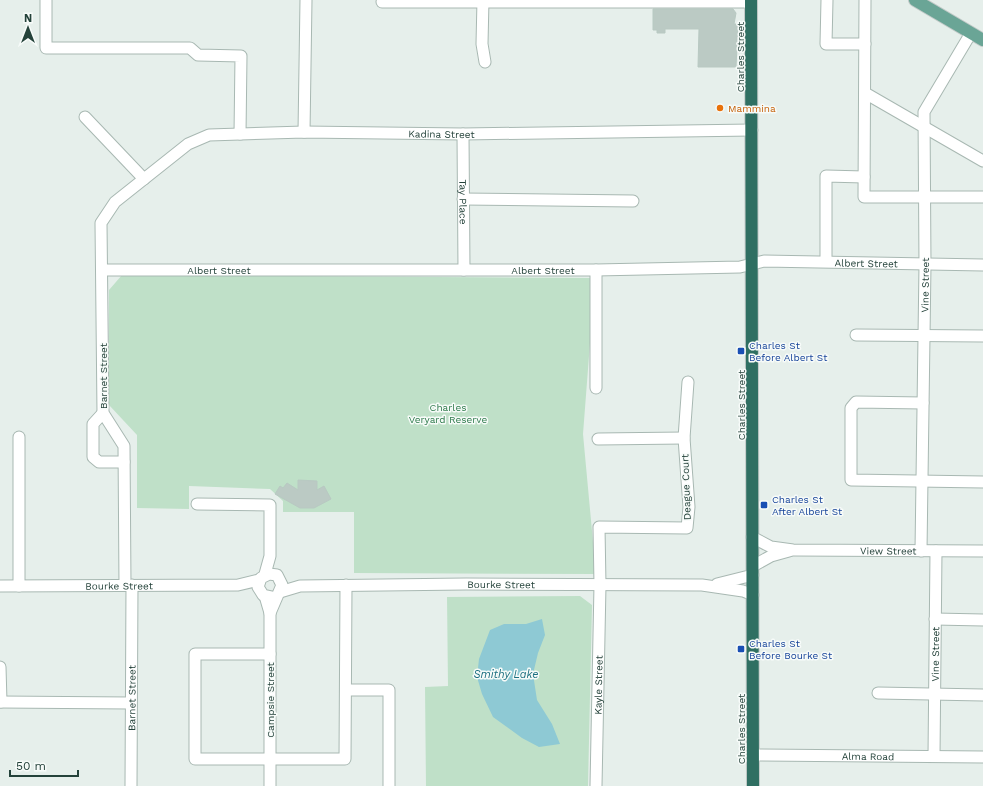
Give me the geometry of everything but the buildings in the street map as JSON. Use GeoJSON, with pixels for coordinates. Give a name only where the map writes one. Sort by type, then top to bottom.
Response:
{"type":"FeatureCollection","features":[{"type":"Feature","properties":{"kind":"highway","name":"Charles Street"},"geometry":{"type":"LineString","coordinates":[[751,1],[753,786]]}},
{"type":"Feature","properties":{"kind":"main road"},"geometry":{"type":"LineString","coordinates":[[915,0],[983,40]]}},
{"type":"Feature","properties":{"kind":"street"},"geometry":{"type":"LineString","coordinates":[[46,0],[46,48],[190,48],[198,55],[241,56],[240,134]]}},
{"type":"Feature","properties":{"kind":"street"},"geometry":{"type":"LineString","coordinates":[[304,132],[306,0]]}},
{"type":"Feature","properties":{"kind":"street"},"geometry":{"type":"LineString","coordinates":[[827,0],[826,44],[865,44]]}},
{"type":"Feature","properties":{"kind":"street"},"geometry":{"type":"LineString","coordinates":[[865,0],[864,197],[983,197]]}},
{"type":"Feature","properties":{"kind":"street"},"geometry":{"type":"LineString","coordinates":[[483,1],[482,44],[485,62]]}},
{"type":"Feature","properties":{"kind":"street"},"geometry":{"type":"LineString","coordinates":[[382,2],[751,1]]}},
{"type":"Feature","properties":{"kind":"street","name":"Vine Street"},"geometry":{"type":"LineString","coordinates":[[921,551],[925,265],[924,112],[971,33]]}},
{"type":"Feature","properties":{"kind":"street"},"geometry":{"type":"LineString","coordinates":[[865,93],[983,161]]}},
{"type":"Feature","properties":{"kind":"street"},"geometry":{"type":"LineString","coordinates":[[85,117],[144,179]]}},
{"type":"Feature","properties":{"kind":"street","name":"Kadina Street"},"geometry":{"type":"LineString","coordinates":[[144,179],[188,144],[209,134],[304,132],[463,134],[752,130]]}},
{"type":"Feature","properties":{"kind":"street","name":"Tay Place"},"geometry":{"type":"LineString","coordinates":[[463,134],[464,270]]}},
{"type":"Feature","properties":{"kind":"street"},"geometry":{"type":"LineString","coordinates":[[826,261],[826,176],[864,177]]}},
{"type":"Feature","properties":{"kind":"street","name":"Barnet Street"},"geometry":{"type":"LineString","coordinates":[[131,786],[124,446],[122,440],[103,413],[103,270],[101,223],[116,202],[144,179]]}},
{"type":"Feature","properties":{"kind":"street"},"geometry":{"type":"LineString","coordinates":[[463,199],[633,201]]}},
{"type":"Feature","properties":{"kind":"street","name":"Albert Street"},"geometry":{"type":"LineString","coordinates":[[103,270],[687,269],[740,267],[764,261],[983,265]]}},
{"type":"Feature","properties":{"kind":"street"},"geometry":{"type":"LineString","coordinates":[[596,270],[596,388]]}},
{"type":"Feature","properties":{"kind":"street"},"geometry":{"type":"LineString","coordinates":[[856,335],[983,336]]}},
{"type":"Feature","properties":{"kind":"street","name":"Deague Court"},"geometry":{"type":"LineString","coordinates":[[599,527],[687,528],[689,507],[684,438],[688,382]]}},
{"type":"Feature","properties":{"kind":"street"},"geometry":{"type":"LineString","coordinates":[[923,403],[856,402],[851,408],[851,480],[983,482]]}},
{"type":"Feature","properties":{"kind":"street"},"geometry":{"type":"LineString","coordinates":[[103,413],[93,424],[93,457],[99,462],[124,462]]}},
{"type":"Feature","properties":{"kind":"street"},"geometry":{"type":"LineString","coordinates":[[19,437],[19,586]]}},
{"type":"Feature","properties":{"kind":"street"},"geometry":{"type":"LineString","coordinates":[[598,439],[684,438]]}},
{"type":"Feature","properties":{"kind":"street"},"geometry":{"type":"LineString","coordinates":[[197,504],[270,505],[270,577]]}},
{"type":"Feature","properties":{"kind":"street","name":"Kayle Street"},"geometry":{"type":"LineString","coordinates":[[596,786],[600,585],[599,527]]}},
{"type":"Feature","properties":{"kind":"street","name":"View Street"},"geometry":{"type":"LineString","coordinates":[[752,537],[771,547],[793,550],[983,551]]}},
{"type":"Feature","properties":{"kind":"street","name":"View Street"},"geometry":{"type":"LineString","coordinates":[[753,571],[771,556],[793,550]]}},
{"type":"Feature","properties":{"kind":"street","name":"Vine Street"},"geometry":{"type":"LineString","coordinates":[[934,756],[936,551]]}},
{"type":"Feature","properties":{"kind":"street","name":"Bourke Street"},"geometry":{"type":"LineString","coordinates":[[702,586],[726,583],[753,571]]}},
{"type":"Feature","properties":{"kind":"street"},"geometry":{"type":"LineString","coordinates":[[270,577],[282,585],[279,594],[271,598],[263,595],[258,587],[270,577]]}},
{"type":"Feature","properties":{"kind":"street","name":"Bourke Street"},"geometry":{"type":"LineString","coordinates":[[0,586],[238,585],[270,577],[300,586],[702,586],[743,591],[753,595]]}},
{"type":"Feature","properties":{"kind":"street","name":"Bourke Street"},"geometry":{"type":"LineString","coordinates":[[238,585],[263,595]]}},
{"type":"Feature","properties":{"kind":"street","name":"Bourke Street"},"geometry":{"type":"LineString","coordinates":[[279,594],[300,586]]}},
{"type":"Feature","properties":{"kind":"street"},"geometry":{"type":"LineString","coordinates":[[270,654],[195,654],[196,759],[345,759],[346,586]]}},
{"type":"Feature","properties":{"kind":"street","name":"Campsie Street"},"geometry":{"type":"LineString","coordinates":[[270,613],[279,594]]}},
{"type":"Feature","properties":{"kind":"street","name":"Campsie Street"},"geometry":{"type":"LineString","coordinates":[[263,595],[270,613],[270,786]]}},
{"type":"Feature","properties":{"kind":"street"},"geometry":{"type":"LineString","coordinates":[[935,619],[983,620]]}},
{"type":"Feature","properties":{"kind":"street"},"geometry":{"type":"LineString","coordinates":[[0,667],[0,702],[130,703]]}},
{"type":"Feature","properties":{"kind":"street"},"geometry":{"type":"LineString","coordinates":[[346,690],[389,690],[389,786]]}},
{"type":"Feature","properties":{"kind":"street"},"geometry":{"type":"LineString","coordinates":[[878,693],[983,695]]}},
{"type":"Feature","properties":{"kind":"street","name":"Alma Road"},"geometry":{"type":"LineString","coordinates":[[753,755],[983,757]]}},
{"type":"Feature","properties":{"kind":"green space","name":"Charles Veryard Reserve"},"geometry":{"type":"Polygon","coordinates":[[[122,275],[595,278],[583,434],[596,574],[354,573],[354,512],[283,512],[283,501],[270,489],[189,486],[189,509],[137,508],[137,435],[109,405],[109,290],[122,275]]]}},
{"type":"Feature","properties":{"kind":"green space"},"geometry":{"type":"Polygon","coordinates":[[[580,596],[592,605],[588,786],[426,786],[425,687],[448,686],[447,597],[580,596]]]}},
{"type":"Feature","properties":{"kind":"water","name":"Smithy Lake"},"geometry":{"type":"Polygon","coordinates":[[[542,619],[545,635],[538,653],[533,674],[537,700],[552,724],[560,744],[539,747],[522,738],[493,717],[482,694],[477,677],[479,659],[490,630],[504,624],[526,624],[542,619]]]}},
{"type":"Feature","properties":{"kind":"place","name":"Mammina"},"geometry":{"type":"Point","coordinates":[720,108]}},
{"type":"Feature","properties":{"kind":"place","name":"Charles St Before Albert St"},"geometry":{"type":"Point","coordinates":[741,351]}},
{"type":"Feature","properties":{"kind":"place","name":"Charles St After Albert St"},"geometry":{"type":"Point","coordinates":[764,505]}},
{"type":"Feature","properties":{"kind":"place","name":"Charles St Before Bourke St"},"geometry":{"type":"Point","coordinates":[741,649]}}]}
